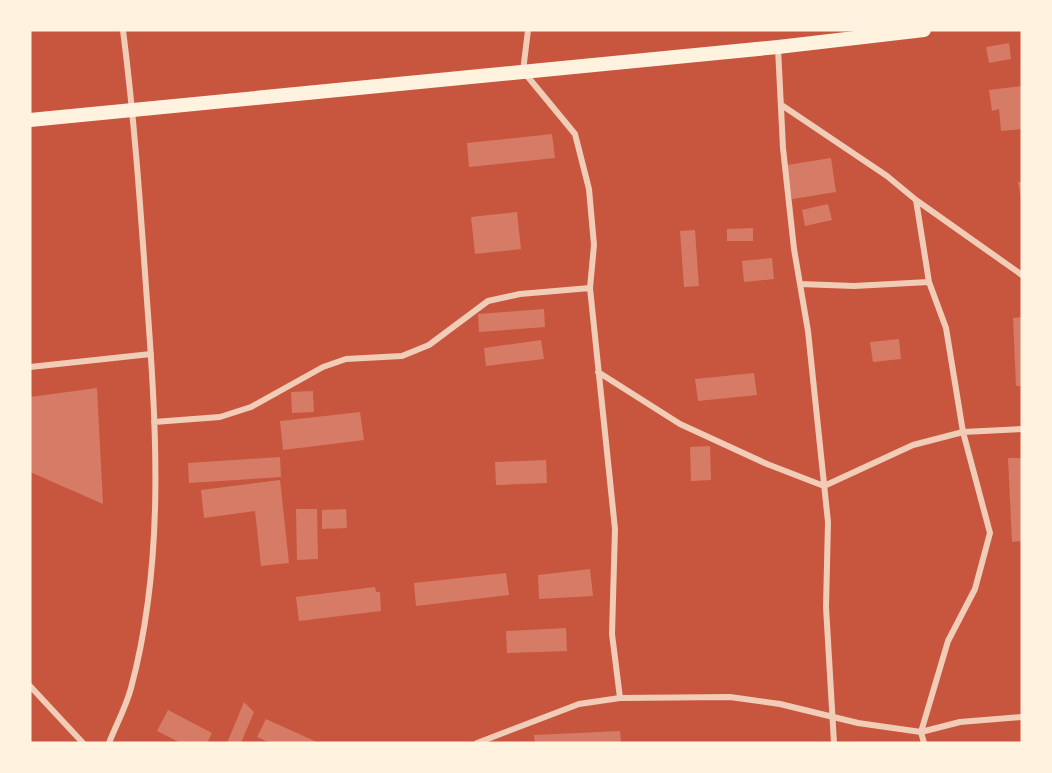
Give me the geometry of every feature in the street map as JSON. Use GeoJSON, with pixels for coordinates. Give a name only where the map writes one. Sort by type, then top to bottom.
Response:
{"type":"FeatureCollection","features":[{"type":"Feature","properties":{"kind":"main road"},"geometry":{"type":"LineString","coordinates":[[30,120],[778,47],[924,30]]}},
{"type":"Feature","properties":{"kind":"street"},"geometry":{"type":"LineString","coordinates":[[109,743],[130,691],[146,623],[155,538],[151,354],[134,111],[123,30]]}},
{"type":"Feature","properties":{"kind":"street"},"geometry":{"type":"LineString","coordinates":[[528,30],[523,71],[574,134],[589,189],[594,245],[590,288],[615,529],[612,634],[620,698]]}},
{"type":"Feature","properties":{"kind":"street"},"geometry":{"type":"LineString","coordinates":[[778,47],[783,106],[783,148],[808,332],[828,522],[826,607],[830,715],[834,743]]}},
{"type":"Feature","properties":{"kind":"street"},"geometry":{"type":"LineString","coordinates":[[783,106],[887,176],[916,201],[1022,275]]}},
{"type":"Feature","properties":{"kind":"street"},"geometry":{"type":"LineString","coordinates":[[916,201],[929,282],[946,328],[963,432],[990,533],[975,589],[948,641],[921,732],[924,743]]}},
{"type":"Feature","properties":{"kind":"street"},"geometry":{"type":"LineString","coordinates":[[800,284],[854,286],[929,282]]}},
{"type":"Feature","properties":{"kind":"street"},"geometry":{"type":"LineString","coordinates":[[154,422],[220,417],[251,408],[323,368],[346,359],[402,356],[429,345],[488,301],[520,294],[590,288]]}},
{"type":"Feature","properties":{"kind":"street"},"geometry":{"type":"LineString","coordinates":[[30,367],[151,354]]}},
{"type":"Feature","properties":{"kind":"street"},"geometry":{"type":"LineString","coordinates":[[598,372],[680,424],[767,464],[824,486],[913,445],[963,432],[1022,429]]}},
{"type":"Feature","properties":{"kind":"street"},"geometry":{"type":"LineString","coordinates":[[30,686],[83,743]]}},
{"type":"Feature","properties":{"kind":"street"},"geometry":{"type":"LineString","coordinates":[[477,743],[579,704],[620,698],[730,697],[780,704],[858,723],[921,732],[960,722],[1022,717]]}},
{"type":"Feature","properties":{"kind":"building"},"geometry":{"type":"Polygon","coordinates":[[[1009,43],[1011,59],[989,63],[986,47],[1009,43]]]}},
{"type":"Feature","properties":{"kind":"building"},"geometry":{"type":"Polygon","coordinates":[[[1022,86],[1022,129],[1001,131],[999,109],[992,111],[989,90],[1022,86]]]}},
{"type":"Feature","properties":{"kind":"building"},"geometry":{"type":"Polygon","coordinates":[[[552,134],[555,158],[469,167],[467,143],[552,134]]]}},
{"type":"Feature","properties":{"kind":"building"},"geometry":{"type":"Polygon","coordinates":[[[831,158],[836,192],[792,199],[787,165],[831,158]]]}},
{"type":"Feature","properties":{"kind":"building"},"geometry":{"type":"Polygon","coordinates":[[[1018,182],[1022,182],[1022,197],[1021,197],[1018,182]]]}},
{"type":"Feature","properties":{"kind":"building"},"geometry":{"type":"Polygon","coordinates":[[[828,204],[832,220],[805,226],[802,210],[828,204]]]}},
{"type":"Feature","properties":{"kind":"building"},"geometry":{"type":"Polygon","coordinates":[[[517,212],[521,249],[475,254],[471,217],[517,212]]]}},
{"type":"Feature","properties":{"kind":"building"},"geometry":{"type":"Polygon","coordinates":[[[753,228],[753,241],[727,241],[727,229],[753,228]]]}},
{"type":"Feature","properties":{"kind":"building"},"geometry":{"type":"Polygon","coordinates":[[[695,230],[699,286],[684,287],[680,231],[695,230]]]}},
{"type":"Feature","properties":{"kind":"building"},"geometry":{"type":"Polygon","coordinates":[[[772,258],[774,279],[744,282],[742,261],[772,258]]]}},
{"type":"Feature","properties":{"kind":"building"},"geometry":{"type":"Polygon","coordinates":[[[544,309],[545,327],[479,332],[478,314],[544,309]]]}},
{"type":"Feature","properties":{"kind":"building"},"geometry":{"type":"Polygon","coordinates":[[[1022,317],[1022,386],[1016,386],[1013,318],[1022,317]]]}},
{"type":"Feature","properties":{"kind":"building"},"geometry":{"type":"Polygon","coordinates":[[[899,339],[901,359],[873,362],[870,342],[899,339]]]}},
{"type":"Feature","properties":{"kind":"building"},"geometry":{"type":"Polygon","coordinates":[[[541,340],[544,359],[486,366],[484,348],[541,340]]]}},
{"type":"Feature","properties":{"kind":"building"},"geometry":{"type":"Polygon","coordinates":[[[754,373],[757,395],[698,401],[695,379],[754,373]]]}},
{"type":"Feature","properties":{"kind":"building"},"geometry":{"type":"Polygon","coordinates":[[[97,388],[103,504],[30,472],[30,397],[97,388]]]}},
{"type":"Feature","properties":{"kind":"building"},"geometry":{"type":"Polygon","coordinates":[[[313,391],[314,412],[292,413],[291,392],[313,391]]]}},
{"type":"Feature","properties":{"kind":"building"},"geometry":{"type":"Polygon","coordinates":[[[360,412],[364,440],[283,450],[280,421],[360,412]]]}},
{"type":"Feature","properties":{"kind":"building"},"geometry":{"type":"Polygon","coordinates":[[[710,446],[711,480],[691,481],[690,447],[710,446]]]}},
{"type":"Feature","properties":{"kind":"building"},"geometry":{"type":"Polygon","coordinates":[[[280,457],[281,477],[189,483],[188,463],[280,457]]]}},
{"type":"Feature","properties":{"kind":"building"},"geometry":{"type":"Polygon","coordinates":[[[1008,458],[1022,458],[1022,541],[1012,542],[1008,458]]]}},
{"type":"Feature","properties":{"kind":"building"},"geometry":{"type":"Polygon","coordinates":[[[546,460],[547,483],[496,485],[495,462],[546,460]]]}},
{"type":"Feature","properties":{"kind":"building"},"geometry":{"type":"Polygon","coordinates":[[[280,480],[289,563],[261,566],[255,511],[204,518],[201,490],[280,480]]]}},
{"type":"Feature","properties":{"kind":"building"},"geometry":{"type":"Polygon","coordinates":[[[296,509],[317,509],[318,559],[297,560],[296,509]]]}},
{"type":"Feature","properties":{"kind":"building"},"geometry":{"type":"Polygon","coordinates":[[[346,509],[347,528],[322,529],[322,510],[346,509]]]}},
{"type":"Feature","properties":{"kind":"building"},"geometry":{"type":"Polygon","coordinates":[[[590,569],[593,596],[539,599],[538,575],[590,569]]]}},
{"type":"Feature","properties":{"kind":"building"},"geometry":{"type":"Polygon","coordinates":[[[506,573],[509,595],[416,606],[414,583],[506,573]]]}},
{"type":"Feature","properties":{"kind":"building"},"geometry":{"type":"Polygon","coordinates":[[[375,587],[376,592],[380,592],[381,611],[299,621],[296,597],[375,587]]]}},
{"type":"Feature","properties":{"kind":"building"},"geometry":{"type":"Polygon","coordinates":[[[566,628],[567,651],[507,653],[506,631],[566,628]]]}},
{"type":"Feature","properties":{"kind":"building"},"geometry":{"type":"Polygon","coordinates":[[[244,702],[254,712],[241,743],[227,743],[244,702]]]}},
{"type":"Feature","properties":{"kind":"building"},"geometry":{"type":"Polygon","coordinates":[[[168,710],[212,733],[207,743],[181,743],[157,731],[168,710]]]}},
{"type":"Feature","properties":{"kind":"building"},"geometry":{"type":"Polygon","coordinates":[[[266,719],[319,743],[270,743],[257,737],[266,719]]]}},
{"type":"Feature","properties":{"kind":"building"},"geometry":{"type":"Polygon","coordinates":[[[620,731],[621,743],[535,743],[534,735],[620,731]]]}}]}
